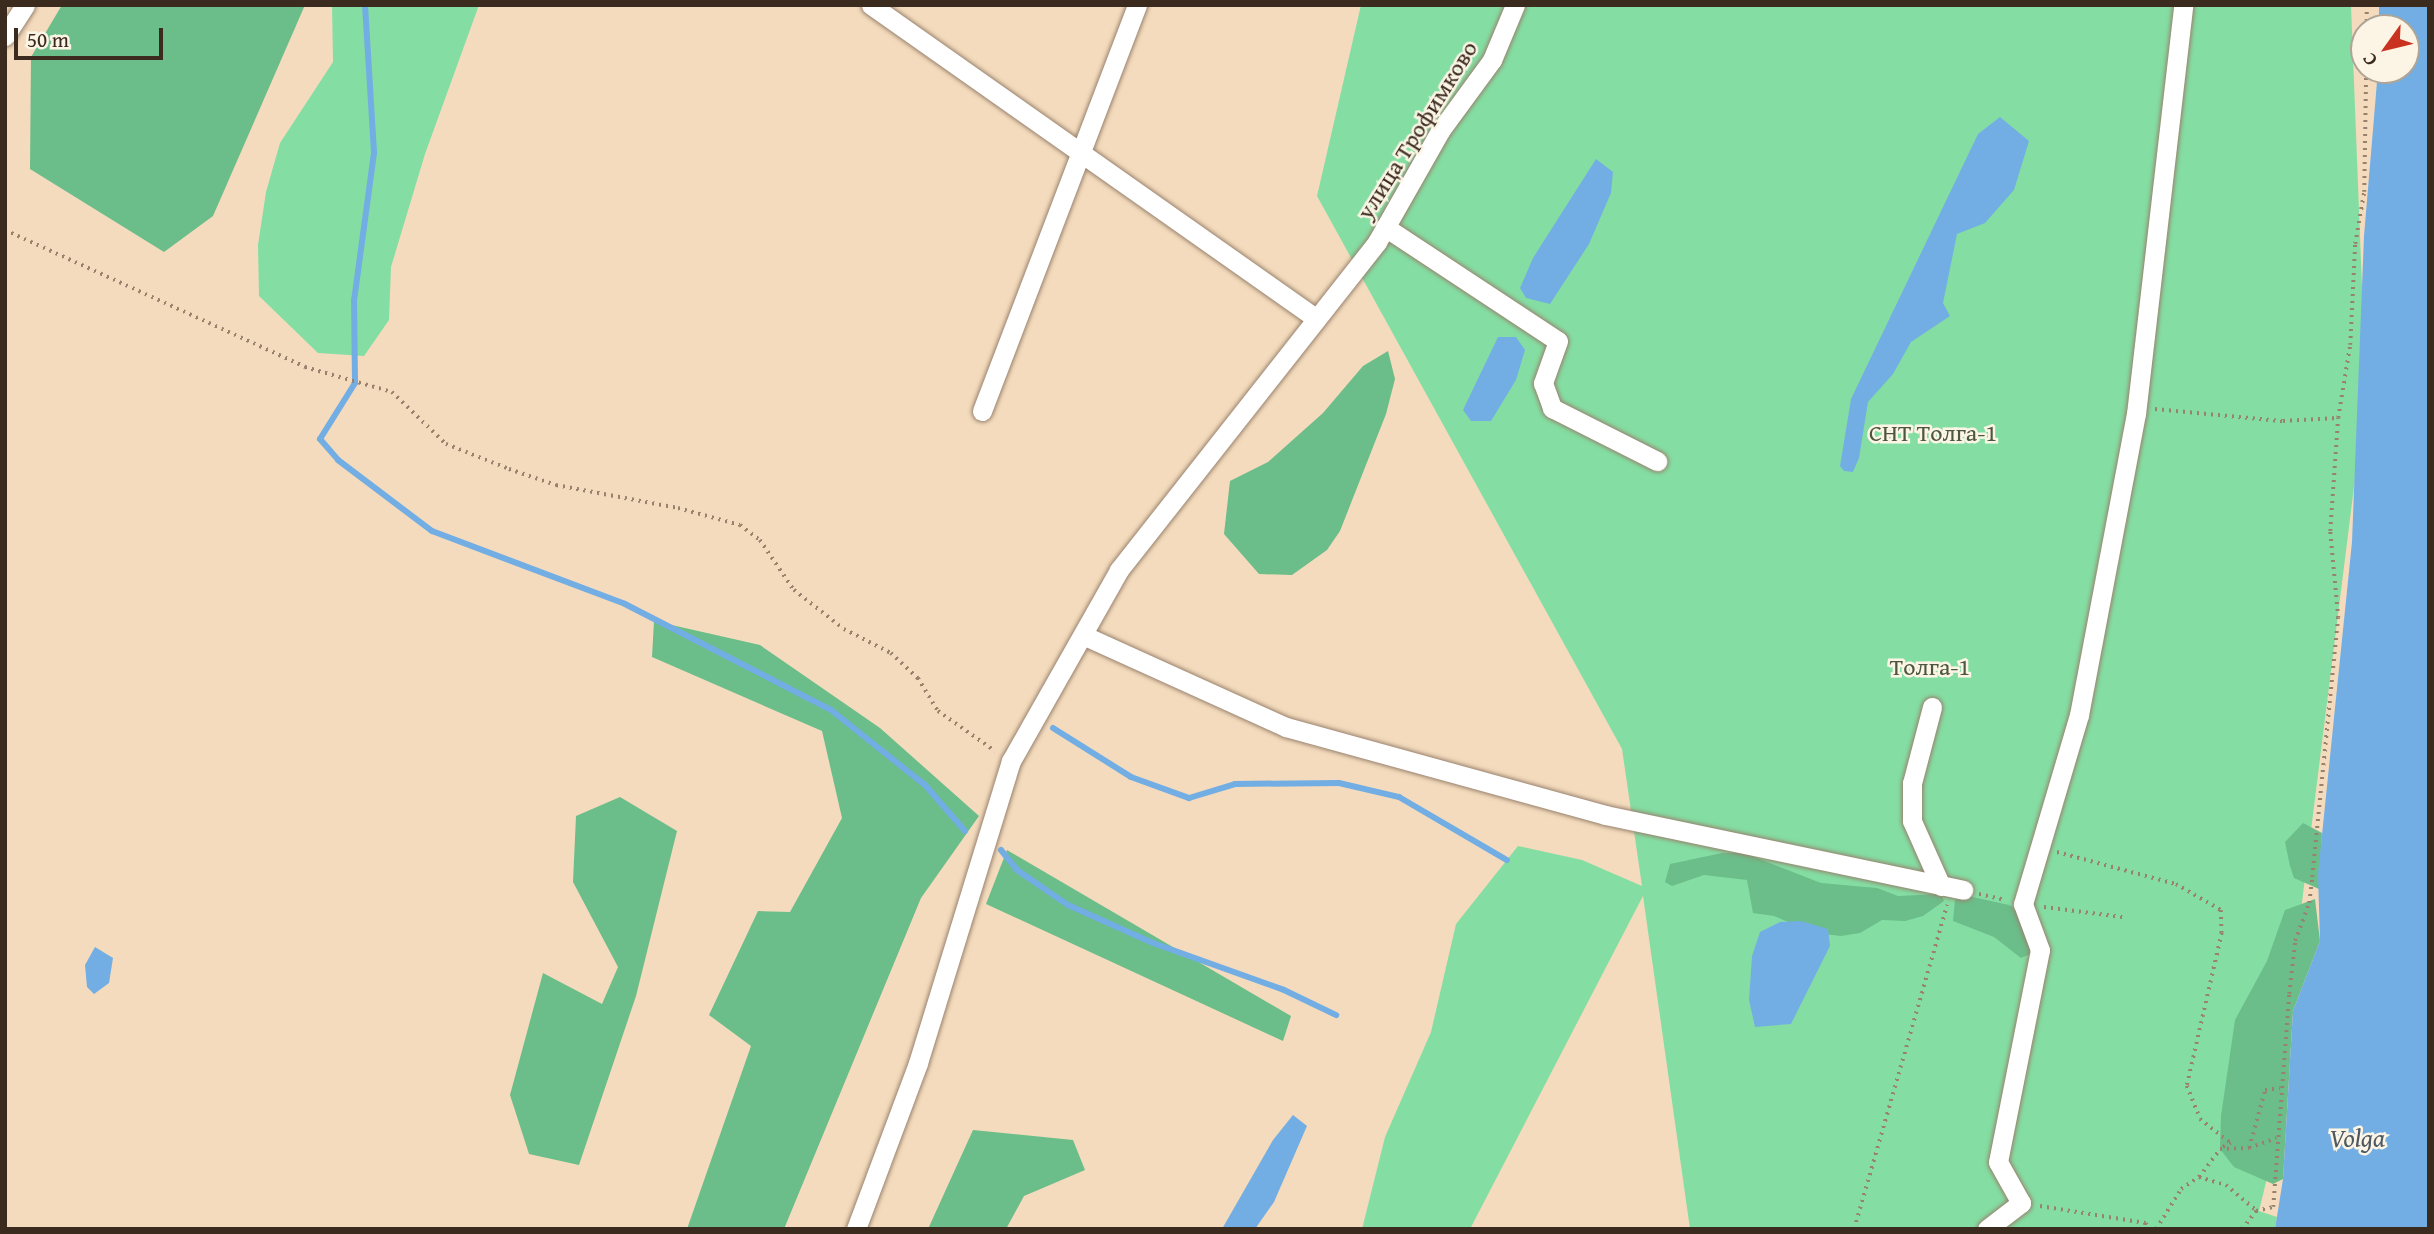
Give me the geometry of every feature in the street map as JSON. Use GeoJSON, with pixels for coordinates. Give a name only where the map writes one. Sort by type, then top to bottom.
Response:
{"type":"FeatureCollection","features":[{"type":"Feature","properties":{"kind":"street"},"geometry":{"type":"LineString","coordinates":[[5,36],[25,5]]}},
{"type":"Feature","properties":{"kind":"street"},"geometry":{"type":"LineString","coordinates":[[871,5],[1317,319]]}},
{"type":"Feature","properties":{"kind":"street"},"geometry":{"type":"LineString","coordinates":[[982,411],[1136,5]]}},
{"type":"Feature","properties":{"kind":"street","name":"улица Трофимково"},"geometry":{"type":"LineString","coordinates":[[856,1229],[918,1063],[1011,761],[1085,636],[1119,570],[1381,235],[1440,131],[1492,60],[1515,5]]}},
{"type":"Feature","properties":{"kind":"street"},"geometry":{"type":"LineString","coordinates":[[1987,1229],[2021,1203],[1998,1162],[2040,950],[2023,904],[2079,715],[2136,407],[2182,5]]}},
{"type":"Feature","properties":{"kind":"street"},"geometry":{"type":"LineString","coordinates":[[1381,235],[1558,341],[1543,383],[1552,408],[1657,461]]}},
{"type":"Feature","properties":{"kind":"street"},"geometry":{"type":"LineString","coordinates":[[1085,636],[1286,727],[1605,816],[1952,889]]}},
{"type":"Feature","properties":{"kind":"street"},"geometry":{"type":"LineString","coordinates":[[1932,707],[1912,783],[1912,821],[1952,889]]}},
{"type":"Feature","properties":{"kind":"path"},"geometry":{"type":"LineString","coordinates":[[2242,1229],[2257,1211],[2273,1207],[2280,1088],[2295,941],[2309,903],[2338,618],[2330,531],[2338,418],[2364,192],[2366,84]]}},
{"type":"Feature","properties":{"kind":"path"},"geometry":{"type":"LineString","coordinates":[[5,230],[305,367],[392,392],[446,444],[509,470],[556,485],[678,508],[740,525],[760,540],[794,590],[844,629],[891,653],[918,678],[937,710],[1011,761]]}},
{"type":"Feature","properties":{"kind":"path"},"geometry":{"type":"LineString","coordinates":[[2136,407],[2283,421],[2338,418]]}},
{"type":"Feature","properties":{"kind":"path"},"geometry":{"type":"LineString","coordinates":[[2040,847],[2176,884],[2221,910],[2222,933],[2187,1086],[2200,1119],[2231,1143],[2220,1149],[2199,1177],[2181,1189],[2156,1229]]}},
{"type":"Feature","properties":{"kind":"path"},"geometry":{"type":"LineString","coordinates":[[1854,1229],[1952,889]]}},
{"type":"Feature","properties":{"kind":"path"},"geometry":{"type":"LineString","coordinates":[[2249,1148],[2265,1090],[2280,1088]]}},
{"type":"Feature","properties":{"kind":"path"},"geometry":{"type":"LineString","coordinates":[[2220,1149],[2249,1148],[2276,1138]]}},
{"type":"Feature","properties":{"kind":"path"},"geometry":{"type":"LineString","coordinates":[[2199,1177],[2226,1185],[2257,1211]]}},
{"type":"Feature","properties":{"kind":"path"},"geometry":{"type":"LineString","coordinates":[[2021,1203],[2146,1223],[2148,1229]]}},
{"type":"Feature","properties":{"kind":"green space"},"geometry":{"type":"Polygon","coordinates":[[[62,5],[305,5],[213,216],[164,252],[30,169],[31,57],[62,5]]]}},
{"type":"Feature","properties":{"kind":"green space"},"geometry":{"type":"Polygon","coordinates":[[[332,5],[479,5],[425,154],[391,267],[389,320],[364,356],[318,353],[259,296],[258,245],[266,192],[280,143],[333,62],[332,5]]]}},
{"type":"Feature","properties":{"kind":"green space","name":"СНТ Толга-1"},"geometry":{"type":"Polygon","coordinates":[[[1361,5],[2351,5],[2350,84],[2354,84],[2363,312],[2357,463],[2268,1174],[2259,1211],[2277,1217],[2275,1229],[1690,1229],[1643,896],[1470,1229],[1362,1229],[1385,1137],[1431,1032],[1456,924],[1518,846],[1582,860],[1642,886],[1622,749],[1317,196],[1361,5]]]}},
{"type":"Feature","properties":{"kind":"green space"},"geometry":{"type":"Polygon","coordinates":[[[1388,351],[1395,379],[1386,414],[1340,531],[1327,550],[1292,575],[1259,574],[1224,534],[1230,481],[1268,462],[1323,413],[1363,366],[1388,351]]]}},
{"type":"Feature","properties":{"kind":"green space"},"geometry":{"type":"Polygon","coordinates":[[[654,621],[760,645],[880,728],[979,816],[921,898],[784,1229],[687,1229],[751,1046],[709,1015],[758,911],[790,912],[842,818],[822,731],[652,657],[654,621]]]}},
{"type":"Feature","properties":{"kind":"green space"},"geometry":{"type":"Polygon","coordinates":[[[620,797],[677,831],[636,996],[579,1165],[529,1154],[510,1095],[543,973],[602,1004],[618,967],[573,882],[576,816],[620,797]]]}},
{"type":"Feature","properties":{"kind":"green space"},"geometry":{"type":"Polygon","coordinates":[[[2303,823],[2322,833],[2319,889],[2294,878],[2290,866],[2285,842],[2303,823]]]}},
{"type":"Feature","properties":{"kind":"green space"},"geometry":{"type":"Polygon","coordinates":[[[1007,850],[1291,1016],[1283,1041],[986,904],[1007,850]]]}},
{"type":"Feature","properties":{"kind":"green space"},"geometry":{"type":"Polygon","coordinates":[[[1722,853],[1744,853],[1821,883],[1877,888],[1898,896],[1941,894],[1944,901],[1923,916],[1905,921],[1882,920],[1860,933],[1841,936],[1815,933],[1774,916],[1753,913],[1747,880],[1704,875],[1672,886],[1665,882],[1670,864],[1722,853]]]}},
{"type":"Feature","properties":{"kind":"green space"},"geometry":{"type":"Polygon","coordinates":[[[1968,896],[2009,905],[2033,918],[2030,954],[2021,958],[1994,937],[1953,921],[1955,900],[1968,896]]]}},
{"type":"Feature","properties":{"kind":"green space"},"geometry":{"type":"Polygon","coordinates":[[[2315,899],[2320,941],[2293,1011],[2283,1179],[2273,1184],[2234,1167],[2220,1149],[2221,1116],[2235,1020],[2267,961],[2285,910],[2315,899]]]}},
{"type":"Feature","properties":{"kind":"green space"},"geometry":{"type":"Polygon","coordinates":[[[973,1130],[1073,1140],[1085,1170],[1024,1196],[1006,1229],[928,1229],[973,1130]]]}},
{"type":"Feature","properties":{"kind":"water","name":"Volga"},"geometry":{"type":"Polygon","coordinates":[[[2379,5],[2429,5],[2429,1229],[2275,1229],[2283,1179],[2293,1011],[2320,941],[2318,874],[2352,542],[2364,236],[2377,84],[2420,84],[2420,14],[2379,14],[2379,5]]]}},
{"type":"Feature","properties":{"kind":"water"},"geometry":{"type":"Polygon","coordinates":[[[2000,117],[2029,141],[2014,190],[1985,223],[1957,234],[1943,303],[1950,316],[1911,342],[1893,374],[1868,402],[1859,458],[1853,472],[1844,471],[1840,466],[1851,399],[1978,134],[2000,117]]]}},
{"type":"Feature","properties":{"kind":"water"},"geometry":{"type":"Polygon","coordinates":[[[1596,159],[1613,172],[1611,193],[1589,244],[1550,304],[1526,298],[1520,288],[1533,258],[1596,159]]]}},
{"type":"Feature","properties":{"kind":"water"},"geometry":{"type":"Polygon","coordinates":[[[1498,337],[1516,337],[1525,350],[1516,380],[1491,421],[1471,421],[1463,410],[1498,337]]]}},
{"type":"Feature","properties":{"kind":"water"},"geometry":{"type":"Polygon","coordinates":[[[1801,921],[1828,929],[1830,946],[1791,1024],[1755,1027],[1749,1000],[1752,956],[1760,932],[1780,922],[1801,921]]]}},
{"type":"Feature","properties":{"kind":"water"},"geometry":{"type":"Polygon","coordinates":[[[95,947],[113,958],[109,983],[94,994],[87,987],[85,965],[95,947]]]}},
{"type":"Feature","properties":{"kind":"water"},"geometry":{"type":"Polygon","coordinates":[[[1293,1115],[1307,1126],[1274,1202],[1255,1229],[1222,1229],[1273,1140],[1293,1115]]]}},
{"type":"Feature","properties":{"kind":"waterway"},"geometry":{"type":"LineString","coordinates":[[365,5],[374,153],[354,300],[355,383],[320,439],[338,460],[432,531],[625,604],[831,710],[925,785],[965,831]]}},
{"type":"Feature","properties":{"kind":"waterway"},"geometry":{"type":"LineString","coordinates":[[1053,728],[1131,777],[1189,798],[1235,784],[1339,783],[1399,797],[1507,860]]}},
{"type":"Feature","properties":{"kind":"waterway"},"geometry":{"type":"LineString","coordinates":[[1001,850],[1017,870],[1068,905],[1153,943],[1284,990],[1336,1015]]}},
{"type":"Feature","properties":{"kind":"park label","name":"Толга-1"},"geometry":{"type":"Point","coordinates":[1930,667]}}]}
